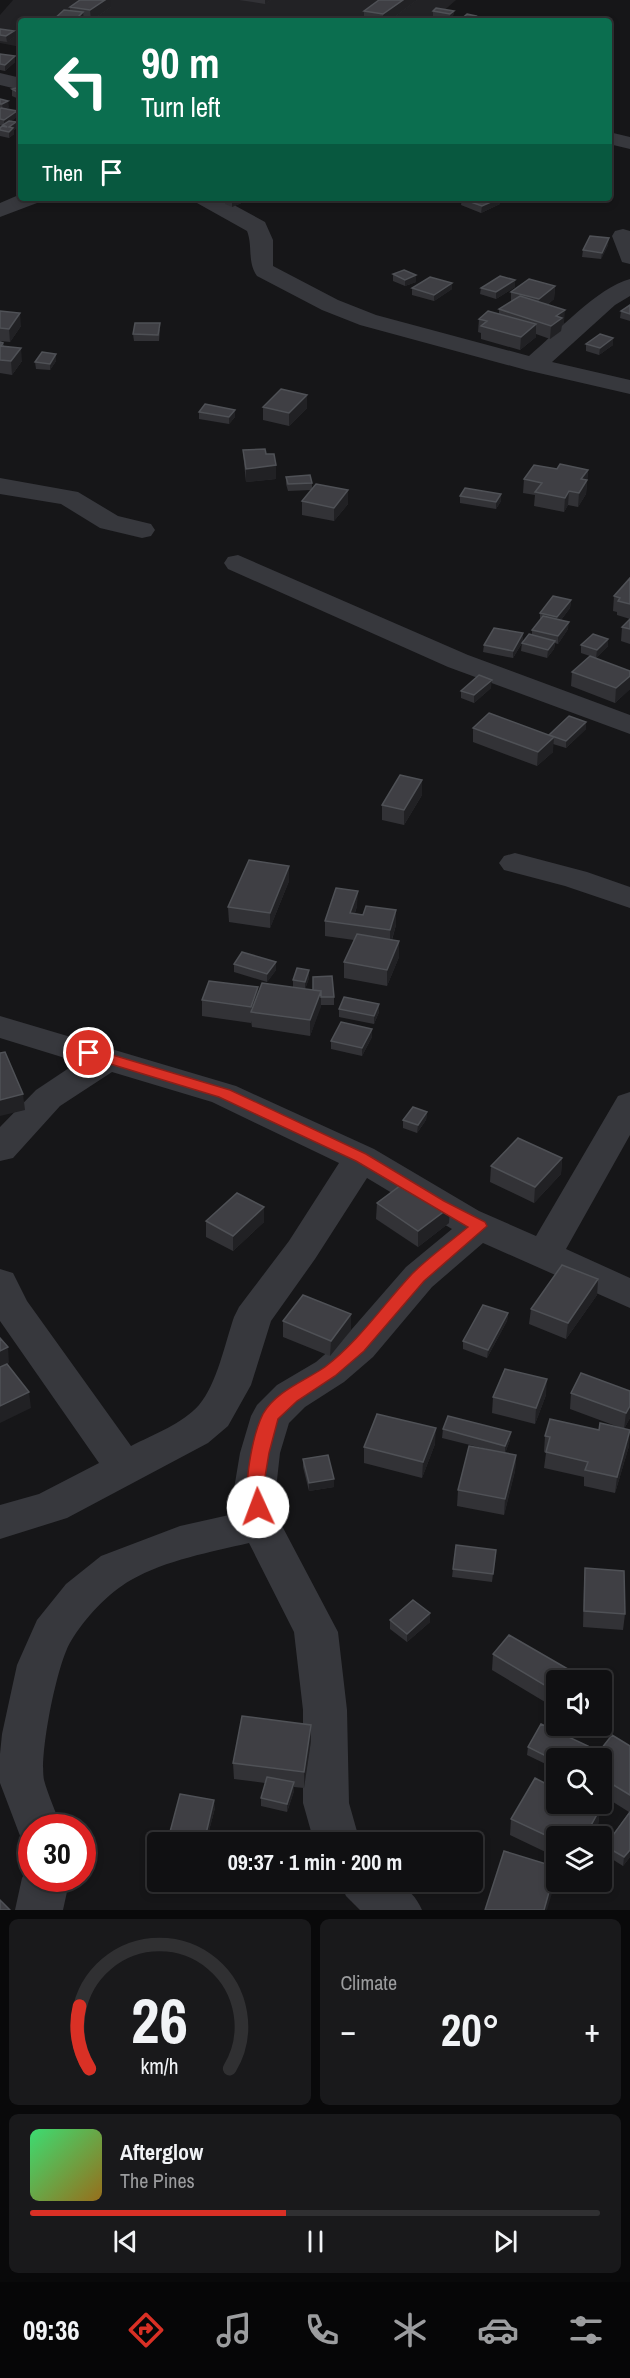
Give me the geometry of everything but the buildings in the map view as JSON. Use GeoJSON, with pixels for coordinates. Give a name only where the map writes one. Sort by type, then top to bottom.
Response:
{"type":"FeatureCollection","features":[{"type":"Feature","properties":{"kind":"street"},"geometry":{"type":"LineString","coordinates":[[0,79],[18,83]]}},
{"type":"Feature","properties":{"kind":"street"},"geometry":{"type":"LineString","coordinates":[[612,139],[630,143]]}},
{"type":"Feature","properties":{"kind":"street"},"geometry":{"type":"LineString","coordinates":[[211,201],[257,227],[262,240],[262,267],[265,272],[299,290],[369,320],[534,365],[630,387]]}},
{"type":"Feature","properties":{"kind":"street"},"geometry":{"type":"LineString","coordinates":[[534,365],[607,300],[630,286]]}},
{"type":"Feature","properties":{"kind":"street"},"geometry":{"type":"LineString","coordinates":[[0,486],[69,498],[109,522],[142,530]]}},
{"type":"Feature","properties":{"kind":"street"},"geometry":{"type":"LineString","coordinates":[[238,562],[458,660],[630,725]]}},
{"type":"Feature","properties":{"kind":"street"},"geometry":{"type":"LineString","coordinates":[[515,863],[576,879],[630,898]]}},
{"type":"Feature","properties":{"kind":"street"},"geometry":{"type":"LineString","coordinates":[[0,1027],[224,1094],[361,1158],[479,1226],[630,1294]]}},
{"type":"Feature","properties":{"kind":"street"},"geometry":{"type":"LineString","coordinates":[[0,1149],[48,1098],[109,1058]]}},
{"type":"Feature","properties":{"kind":"street"},"geometry":{"type":"LineString","coordinates":[[543,1256],[630,1104]]}},
{"type":"Feature","properties":{"kind":"street"},"geometry":{"type":"LineString","coordinates":[[0,1522],[52,1506],[194,1432],[214,1415],[231,1385],[253,1317],[302,1250],[361,1158]]}},
{"type":"Feature","properties":{"kind":"street"},"geometry":{"type":"LineString","coordinates":[[334,1832],[326,1803],[325,1710],[316,1632],[260,1524],[255,1489],[260,1453],[271,1416],[291,1396],[330,1372],[359,1347],[419,1277],[479,1226]]}},
{"type":"Feature","properties":{"kind":"street"},"geometry":{"type":"LineString","coordinates":[[0,1283],[11,1307],[125,1469]]}},
{"type":"Feature","properties":{"kind":"street"},"geometry":{"type":"LineString","coordinates":[[33,1814],[21,1778],[24,1734],[39,1665],[52,1633],[81,1596],[116,1568],[180,1543],[260,1524]]}},
{"type":"Feature","properties":{"kind":"street"},"geometry":{"type":"LineString","coordinates":[[39,1910],[43,1892]]}},
{"type":"Feature","properties":{"kind":"street"},"geometry":{"type":"LineString","coordinates":[[373,1892],[398,1910]]}},
{"type":"Feature","properties":{"kind":"shaded area"},"geometry":{"type":"Polygon","coordinates":[[[13,0],[456,0],[435,18],[18,18],[18,46],[0,43],[0,15],[13,0]]]}},
{"type":"Feature","properties":{"kind":"route"},"geometry":{"type":"LineString","coordinates":[[89,1053],[224,1094],[361,1158],[438,1205],[479,1226],[419,1277],[359,1347],[330,1372],[291,1396],[271,1416],[260,1453],[255,1489],[258,1507]]}}]}
